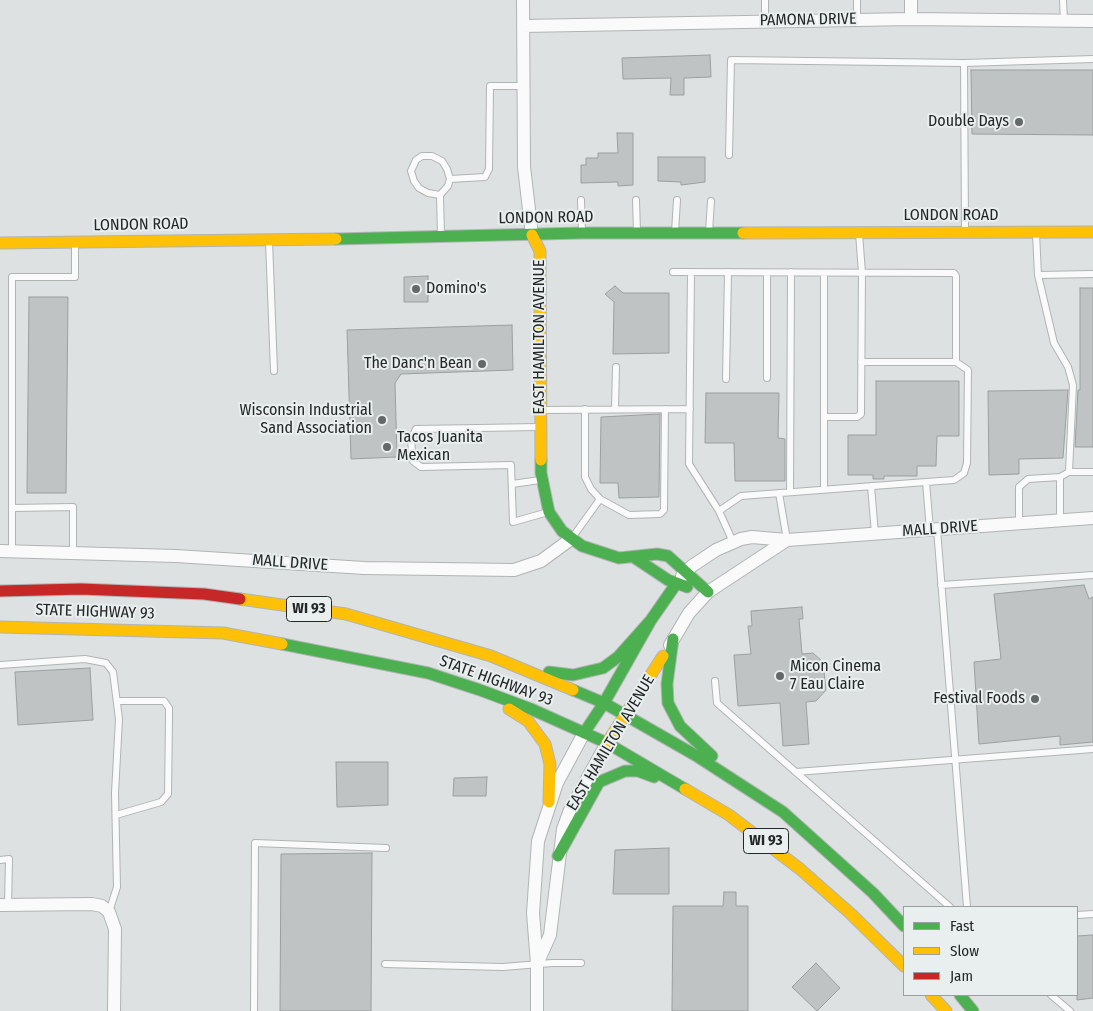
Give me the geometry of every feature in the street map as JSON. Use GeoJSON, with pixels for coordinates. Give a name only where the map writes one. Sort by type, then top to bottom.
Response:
{"type":"FeatureCollection","features":[{"type":"Feature","properties":{"kind":"main road","name":"LONDON ROAD"},"geometry":{"type":"LineString","coordinates":[[0,243],[269,240],[582,233],[1093,232]]}},
{"type":"Feature","properties":{"kind":"main road","name":"EAST HAMILTON AVENUE"},"geometry":{"type":"LineString","coordinates":[[532,235],[540,251],[541,480],[549,512],[559,527],[571,539],[607,556],[635,558],[664,555],[672,558],[708,592]]}},
{"type":"Feature","properties":{"kind":"main road","name":"EAST HAMILTON AVENUE"},"geometry":{"type":"LineString","coordinates":[[584,733],[604,704],[651,620],[676,584],[635,558]]}},
{"type":"Feature","properties":{"kind":"main road"},"geometry":{"type":"LineString","coordinates":[[676,584],[708,592]]}},
{"type":"Feature","properties":{"kind":"main road"},"geometry":{"type":"LineString","coordinates":[[0,602],[80,588]]}},
{"type":"Feature","properties":{"kind":"main road","name":"STATE HIGHWAY 93"},"geometry":{"type":"LineString","coordinates":[[0,591],[80,588],[204,594],[346,614],[491,656],[526,669],[626,715],[745,786],[783,812],[824,848],[873,893],[903,925]]}},
{"type":"Feature","properties":{"kind":"main road"},"geometry":{"type":"LineString","coordinates":[[526,669],[574,675],[603,668],[618,657],[651,620]]}},
{"type":"Feature","properties":{"kind":"main road","name":"STATE HIGHWAY 93"},"geometry":{"type":"LineString","coordinates":[[0,627],[26,626],[223,634],[428,673],[480,690],[607,743],[729,815],[800,869],[851,914],[903,965]]}},
{"type":"Feature","properties":{"kind":"main road"},"geometry":{"type":"LineString","coordinates":[[673,639],[667,684],[668,703],[672,714],[680,726],[745,786]]}},
{"type":"Feature","properties":{"kind":"main road","name":"EAST HAMILTON AVENUE"},"geometry":{"type":"LineString","coordinates":[[607,743],[663,656]]}},
{"type":"Feature","properties":{"kind":"main road"},"geometry":{"type":"LineString","coordinates":[[480,690],[528,721],[541,736],[550,764],[549,802]]}},
{"type":"Feature","properties":{"kind":"main road"},"geometry":{"type":"LineString","coordinates":[[558,856],[600,782],[606,776],[625,771],[638,771],[686,789]]}},
{"type":"Feature","properties":{"kind":"main road"},"geometry":{"type":"LineString","coordinates":[[932,996],[946,1011]]}},
{"type":"Feature","properties":{"kind":"main road"},"geometry":{"type":"LineString","coordinates":[[961,996],[974,1011]]}},
{"type":"Feature","properties":{"kind":"street","name":"EAST HAMILTON AVENUE"},"geometry":{"type":"LineString","coordinates":[[523,0],[524,167],[532,235]]}},
{"type":"Feature","properties":{"kind":"street"},"geometry":{"type":"LineString","coordinates":[[911,0],[911,19]]}},
{"type":"Feature","properties":{"kind":"street","name":"PAMONA DRIVE"},"geometry":{"type":"LineString","coordinates":[[524,26],[856,19],[1093,21]]}},
{"type":"Feature","properties":{"kind":"street","name":"MALL DRIVE"},"geometry":{"type":"LineString","coordinates":[[676,584],[687,571],[705,557],[733,542],[752,537],[787,540],[1093,518]]}},
{"type":"Feature","properties":{"kind":"street","name":"MALL DRIVE"},"geometry":{"type":"LineString","coordinates":[[6,551],[176,556],[364,568],[514,570],[541,562],[571,539]]}},
{"type":"Feature","properties":{"kind":"street","name":"MALL DRIVE"},"geometry":{"type":"LineString","coordinates":[[708,592],[787,540]]}},
{"type":"Feature","properties":{"kind":"street","name":"EAST HAMILTON AVENUE"},"geometry":{"type":"LineString","coordinates":[[663,656],[689,613],[708,592]]}},
{"type":"Feature","properties":{"kind":"street","name":"EAST HAMILTON AVENUE"},"geometry":{"type":"LineString","coordinates":[[537,1011],[537,964],[533,913],[538,841],[549,802],[584,733]]}},
{"type":"Feature","properties":{"kind":"street","name":"EAST HAMILTON AVENUE"},"geometry":{"type":"LineString","coordinates":[[537,964],[550,936],[558,856],[563,829],[570,810],[607,743]]}},
{"type":"Feature","properties":{"kind":"street"},"geometry":{"type":"LineString","coordinates":[[4,905],[92,904],[102,906],[109,912],[115,929],[114,1011]]}},
{"type":"Feature","properties":{"kind":"lane"},"geometry":{"type":"LineString","coordinates":[[765,0],[765,21]]}},
{"type":"Feature","properties":{"kind":"lane"},"geometry":{"type":"LineString","coordinates":[[856,19],[857,0]]}},
{"type":"Feature","properties":{"kind":"lane"},"geometry":{"type":"LineString","coordinates":[[1063,0],[1064,21]]}},
{"type":"Feature","properties":{"kind":"lane"},"geometry":{"type":"LineString","coordinates":[[729,155],[731,60],[964,63],[1093,59]]}},
{"type":"Feature","properties":{"kind":"lane"},"geometry":{"type":"LineString","coordinates":[[964,63],[965,232]]}},
{"type":"Feature","properties":{"kind":"lane"},"geometry":{"type":"LineString","coordinates":[[450,179],[485,177],[489,170],[490,86],[524,86]]}},
{"type":"Feature","properties":{"kind":"lane"},"geometry":{"type":"LineString","coordinates":[[440,195],[428,193],[419,188],[414,181],[411,171],[416,160],[422,156],[432,156],[442,161],[448,168],[450,179],[448,186],[440,195],[441,237]]}},
{"type":"Feature","properties":{"kind":"lane"},"geometry":{"type":"LineString","coordinates":[[581,200],[582,233]]}},
{"type":"Feature","properties":{"kind":"lane"},"geometry":{"type":"LineString","coordinates":[[636,200],[637,233]]}},
{"type":"Feature","properties":{"kind":"lane"},"geometry":{"type":"LineString","coordinates":[[675,233],[677,200]]}},
{"type":"Feature","properties":{"kind":"lane"},"geometry":{"type":"LineString","coordinates":[[709,233],[711,201]]}},
{"type":"Feature","properties":{"kind":"lane"},"geometry":{"type":"LineString","coordinates":[[824,417],[857,417],[861,414],[862,273],[859,232]]}},
{"type":"Feature","properties":{"kind":"lane"},"geometry":{"type":"LineString","coordinates":[[1036,232],[1038,275],[1054,343],[1068,367],[1073,385],[1069,472]]}},
{"type":"Feature","properties":{"kind":"lane"},"geometry":{"type":"LineString","coordinates":[[269,240],[274,371]]}},
{"type":"Feature","properties":{"kind":"lane"},"geometry":{"type":"LineString","coordinates":[[6,551],[12,508],[12,277],[75,277],[75,242]]}},
{"type":"Feature","properties":{"kind":"lane"},"geometry":{"type":"LineString","coordinates":[[673,272],[954,273],[956,276],[956,362]]}},
{"type":"Feature","properties":{"kind":"lane"},"geometry":{"type":"LineString","coordinates":[[691,272],[689,464],[719,511],[733,542]]}},
{"type":"Feature","properties":{"kind":"lane"},"geometry":{"type":"LineString","coordinates":[[726,379],[728,272]]}},
{"type":"Feature","properties":{"kind":"lane"},"geometry":{"type":"LineString","coordinates":[[790,492],[791,272]]}},
{"type":"Feature","properties":{"kind":"lane"},"geometry":{"type":"LineString","coordinates":[[767,273],[767,378]]}},
{"type":"Feature","properties":{"kind":"lane"},"geometry":{"type":"LineString","coordinates":[[824,273],[824,489]]}},
{"type":"Feature","properties":{"kind":"lane"},"geometry":{"type":"LineString","coordinates":[[1038,275],[1093,274]]}},
{"type":"Feature","properties":{"kind":"lane"},"geometry":{"type":"LineString","coordinates":[[719,511],[741,496],[954,480],[964,473],[967,463],[968,370],[956,362],[861,362]]}},
{"type":"Feature","properties":{"kind":"lane"},"geometry":{"type":"LineString","coordinates":[[615,409],[616,367]]}},
{"type":"Feature","properties":{"kind":"lane"},"geometry":{"type":"LineString","coordinates":[[585,409],[585,477],[591,489],[600,498],[630,515],[660,514],[664,510],[665,409]]}},
{"type":"Feature","properties":{"kind":"lane"},"geometry":{"type":"LineString","coordinates":[[540,410],[690,409]]}},
{"type":"Feature","properties":{"kind":"lane"},"geometry":{"type":"LineString","coordinates":[[540,427],[416,429],[411,440],[413,461],[421,467],[511,466],[513,522],[549,512]]}},
{"type":"Feature","properties":{"kind":"lane"},"geometry":{"type":"LineString","coordinates":[[1019,523],[1019,487],[1028,479],[1060,477],[1069,472],[1093,472]]}},
{"type":"Feature","properties":{"kind":"lane"},"geometry":{"type":"LineString","coordinates":[[1060,477],[1060,520]]}},
{"type":"Feature","properties":{"kind":"lane"},"geometry":{"type":"LineString","coordinates":[[512,484],[541,480]]}},
{"type":"Feature","properties":{"kind":"lane"},"geometry":{"type":"LineString","coordinates":[[926,482],[941,585],[967,906]]}},
{"type":"Feature","properties":{"kind":"lane"},"geometry":{"type":"LineString","coordinates":[[871,486],[874,534]]}},
{"type":"Feature","properties":{"kind":"lane"},"geometry":{"type":"LineString","coordinates":[[780,493],[787,540]]}},
{"type":"Feature","properties":{"kind":"lane"},"geometry":{"type":"LineString","coordinates":[[571,539],[600,498]]}},
{"type":"Feature","properties":{"kind":"lane"},"geometry":{"type":"LineString","coordinates":[[12,508],[73,507],[73,552]]}},
{"type":"Feature","properties":{"kind":"lane"},"geometry":{"type":"LineString","coordinates":[[941,585],[1093,574]]}},
{"type":"Feature","properties":{"kind":"lane"},"geometry":{"type":"LineString","coordinates":[[0,665],[85,659],[106,663],[113,672],[119,719],[116,815],[118,887],[109,912]]}},
{"type":"Feature","properties":{"kind":"lane"},"geometry":{"type":"LineString","coordinates":[[715,682],[717,703],[949,906]]}},
{"type":"Feature","properties":{"kind":"lane"},"geometry":{"type":"LineString","coordinates":[[116,815],[161,802],[168,794],[169,718],[168,708],[164,701],[117,701]]}},
{"type":"Feature","properties":{"kind":"lane"},"geometry":{"type":"LineString","coordinates":[[796,772],[1093,749]]}},
{"type":"Feature","properties":{"kind":"lane"},"geometry":{"type":"LineString","coordinates":[[254,1011],[255,843],[386,848]]}},
{"type":"Feature","properties":{"kind":"lane"},"geometry":{"type":"LineString","coordinates":[[0,860],[9,860],[4,905]]}},
{"type":"Feature","properties":{"kind":"lane"},"geometry":{"type":"LineString","coordinates":[[1078,915],[1093,914]]}},
{"type":"Feature","properties":{"kind":"lane"},"geometry":{"type":"LineString","coordinates":[[386,964],[509,967],[581,963]]}},
{"type":"Feature","properties":{"kind":"lane"},"geometry":{"type":"LineString","coordinates":[[1052,996],[1070,1011]]}},
{"type":"Feature","properties":{"kind":"building"},"geometry":{"type":"Polygon","coordinates":[[[710,55],[711,77],[684,78],[684,95],[670,95],[671,78],[623,79],[622,58],[710,55]]]}},
{"type":"Feature","properties":{"kind":"building"},"geometry":{"type":"Polygon","coordinates":[[[971,70],[1093,70],[1093,135],[972,134],[971,70]]]}},
{"type":"Feature","properties":{"kind":"building"},"geometry":{"type":"Polygon","coordinates":[[[617,133],[633,133],[633,185],[618,186],[618,182],[581,183],[581,165],[586,165],[586,158],[598,158],[598,153],[618,153],[617,133]]]}},
{"type":"Feature","properties":{"kind":"building"},"geometry":{"type":"Polygon","coordinates":[[[658,157],[705,157],[705,182],[681,185],[681,182],[658,181],[658,157]]]}},
{"type":"Feature","properties":{"kind":"building","name":"Domino's"},"geometry":{"type":"Polygon","coordinates":[[[428,276],[428,302],[404,302],[404,277],[428,276]]]}},
{"type":"Feature","properties":{"kind":"building"},"geometry":{"type":"Polygon","coordinates":[[[615,286],[623,293],[669,293],[669,353],[613,354],[614,302],[605,294],[615,286]]]}},
{"type":"Feature","properties":{"kind":"building"},"geometry":{"type":"Polygon","coordinates":[[[1080,288],[1093,288],[1093,447],[1075,447],[1078,390],[1080,390],[1080,288]]]}},
{"type":"Feature","properties":{"kind":"building"},"geometry":{"type":"Polygon","coordinates":[[[29,297],[68,297],[66,493],[27,493],[29,297]]]}},
{"type":"Feature","properties":{"kind":"building"},"geometry":{"type":"Polygon","coordinates":[[[512,325],[513,370],[401,374],[395,383],[397,457],[351,459],[347,330],[512,325]]]}},
{"type":"Feature","properties":{"kind":"building"},"geometry":{"type":"Polygon","coordinates":[[[876,381],[959,381],[959,436],[937,436],[936,466],[917,466],[917,476],[884,476],[884,479],[873,479],[873,475],[848,475],[848,435],[876,435],[876,381]]]}},
{"type":"Feature","properties":{"kind":"building"},"geometry":{"type":"Polygon","coordinates":[[[1068,390],[1063,458],[1019,459],[1019,474],[989,475],[988,391],[1068,390]]]}},
{"type":"Feature","properties":{"kind":"building"},"geometry":{"type":"Polygon","coordinates":[[[706,393],[779,393],[778,438],[785,439],[785,481],[735,481],[734,443],[705,443],[706,393]]]}},
{"type":"Feature","properties":{"kind":"building"},"geometry":{"type":"Polygon","coordinates":[[[660,414],[659,497],[619,498],[618,483],[600,483],[601,417],[660,414]]]}},
{"type":"Feature","properties":{"kind":"building","name":"Festival Foods"},"geometry":{"type":"Polygon","coordinates":[[[1084,585],[1089,599],[1093,597],[1093,742],[1060,745],[1060,736],[979,744],[974,662],[1001,659],[994,594],[1084,585]]]}},
{"type":"Feature","properties":{"kind":"building","name":"Micon Cinema 7 Eau Claire"},"geometry":{"type":"Polygon","coordinates":[[[802,607],[803,619],[799,619],[802,654],[813,653],[823,662],[826,690],[816,701],[806,702],[809,744],[783,746],[780,703],[738,706],[734,655],[751,654],[748,626],[752,626],[751,611],[802,607]]]}},
{"type":"Feature","properties":{"kind":"building"},"geometry":{"type":"Polygon","coordinates":[[[90,668],[93,720],[18,725],[15,672],[90,668]]]}},
{"type":"Feature","properties":{"kind":"building"},"geometry":{"type":"Polygon","coordinates":[[[336,762],[388,762],[388,805],[337,807],[336,762]]]}},
{"type":"Feature","properties":{"kind":"building"},"geometry":{"type":"Polygon","coordinates":[[[487,777],[486,796],[453,796],[454,778],[487,777]]]}},
{"type":"Feature","properties":{"kind":"building"},"geometry":{"type":"Polygon","coordinates":[[[669,848],[669,894],[613,894],[615,850],[669,848]]]}},
{"type":"Feature","properties":{"kind":"building"},"geometry":{"type":"Polygon","coordinates":[[[372,853],[371,1011],[280,1011],[281,854],[372,853]]]}},
{"type":"Feature","properties":{"kind":"building"},"geometry":{"type":"Polygon","coordinates":[[[724,892],[736,892],[736,906],[748,906],[748,1011],[672,1011],[673,906],[723,906],[724,892]]]}},
{"type":"Feature","properties":{"kind":"building"},"geometry":{"type":"Polygon","coordinates":[[[1093,935],[1093,998],[1077,1000],[1078,996],[1078,936],[1093,935]]]}},
{"type":"Feature","properties":{"kind":"building"},"geometry":{"type":"Polygon","coordinates":[[[816,963],[840,988],[817,1011],[792,987],[816,963]]]}},
{"type":"Feature","properties":{"kind":"traffic: fast"},"geometry":{"type":"LineString","coordinates":[[336,239],[582,233],[743,233]]}},
{"type":"Feature","properties":{"kind":"traffic: fast"},"geometry":{"type":"LineString","coordinates":[[541,460],[541,473],[549,512],[562,531],[582,546],[619,558],[657,554],[668,556],[708,592]]}},
{"type":"Feature","properties":{"kind":"traffic: fast"},"geometry":{"type":"LineString","coordinates":[[635,558],[668,580],[687,587]]}},
{"type":"Feature","properties":{"kind":"traffic: fast"},"geometry":{"type":"LineString","coordinates":[[584,733],[604,703],[651,620],[676,584]]}},
{"type":"Feature","properties":{"kind":"traffic: fast"},"geometry":{"type":"LineString","coordinates":[[549,672],[573,675],[603,668],[618,657],[651,620]]}},
{"type":"Feature","properties":{"kind":"traffic: fast"},"geometry":{"type":"LineString","coordinates":[[673,639],[667,684],[668,703],[680,726],[712,756]]}},
{"type":"Feature","properties":{"kind":"traffic: fast"},"geometry":{"type":"LineString","coordinates":[[282,644],[428,673],[480,690],[531,709],[607,743],[685,789]]}},
{"type":"Feature","properties":{"kind":"traffic: fast"},"geometry":{"type":"LineString","coordinates":[[573,690],[604,703],[695,755],[783,812],[873,893],[903,925]]}},
{"type":"Feature","properties":{"kind":"traffic: fast"},"geometry":{"type":"LineString","coordinates":[[558,856],[599,782],[625,771],[638,771],[654,777]]}},
{"type":"Feature","properties":{"kind":"traffic: fast"},"geometry":{"type":"LineString","coordinates":[[961,996],[973,1011]]}},
{"type":"Feature","properties":{"kind":"traffic: slow"},"geometry":{"type":"LineString","coordinates":[[743,233],[1093,232]]}},
{"type":"Feature","properties":{"kind":"traffic: slow"},"geometry":{"type":"LineString","coordinates":[[532,235],[540,251],[541,460]]}},
{"type":"Feature","properties":{"kind":"traffic: slow"},"geometry":{"type":"LineString","coordinates":[[0,243],[336,239]]}},
{"type":"Feature","properties":{"kind":"traffic: slow"},"geometry":{"type":"LineString","coordinates":[[240,599],[346,614],[491,656],[573,690]]}},
{"type":"Feature","properties":{"kind":"traffic: slow"},"geometry":{"type":"LineString","coordinates":[[0,627],[223,633],[282,644]]}},
{"type":"Feature","properties":{"kind":"traffic: slow"},"geometry":{"type":"LineString","coordinates":[[607,743],[663,656]]}},
{"type":"Feature","properties":{"kind":"traffic: slow"},"geometry":{"type":"LineString","coordinates":[[509,709],[528,721],[545,744],[550,764],[549,802]]}},
{"type":"Feature","properties":{"kind":"traffic: slow"},"geometry":{"type":"LineString","coordinates":[[685,789],[729,815],[800,869],[851,914],[903,965]]}},
{"type":"Feature","properties":{"kind":"traffic: slow"},"geometry":{"type":"LineString","coordinates":[[932,996],[946,1011]]}},
{"type":"Feature","properties":{"kind":"traffic: jam"},"geometry":{"type":"LineString","coordinates":[[0,591],[81,589],[204,594],[240,599]]}},
{"type":"Feature","properties":{"kind":"place","name":"Double Days"},"geometry":{"type":"Point","coordinates":[1019,122]}},
{"type":"Feature","properties":{"kind":"place","name":"Domino's"},"geometry":{"type":"Point","coordinates":[416,289]}},
{"type":"Feature","properties":{"kind":"place","name":"The Danc'n Bean"},"geometry":{"type":"Point","coordinates":[482,364]}},
{"type":"Feature","properties":{"kind":"place","name":"Wisconsin Industrial Sand Association"},"geometry":{"type":"Point","coordinates":[382,420]}},
{"type":"Feature","properties":{"kind":"place","name":"Tacos Juanita Mexican"},"geometry":{"type":"Point","coordinates":[387,447]}},
{"type":"Feature","properties":{"kind":"place","name":"Micon Cinema 7 Eau Claire"},"geometry":{"type":"Point","coordinates":[780,676]}},
{"type":"Feature","properties":{"kind":"place","name":"Festival Foods"},"geometry":{"type":"Point","coordinates":[1035,699]}}]}
